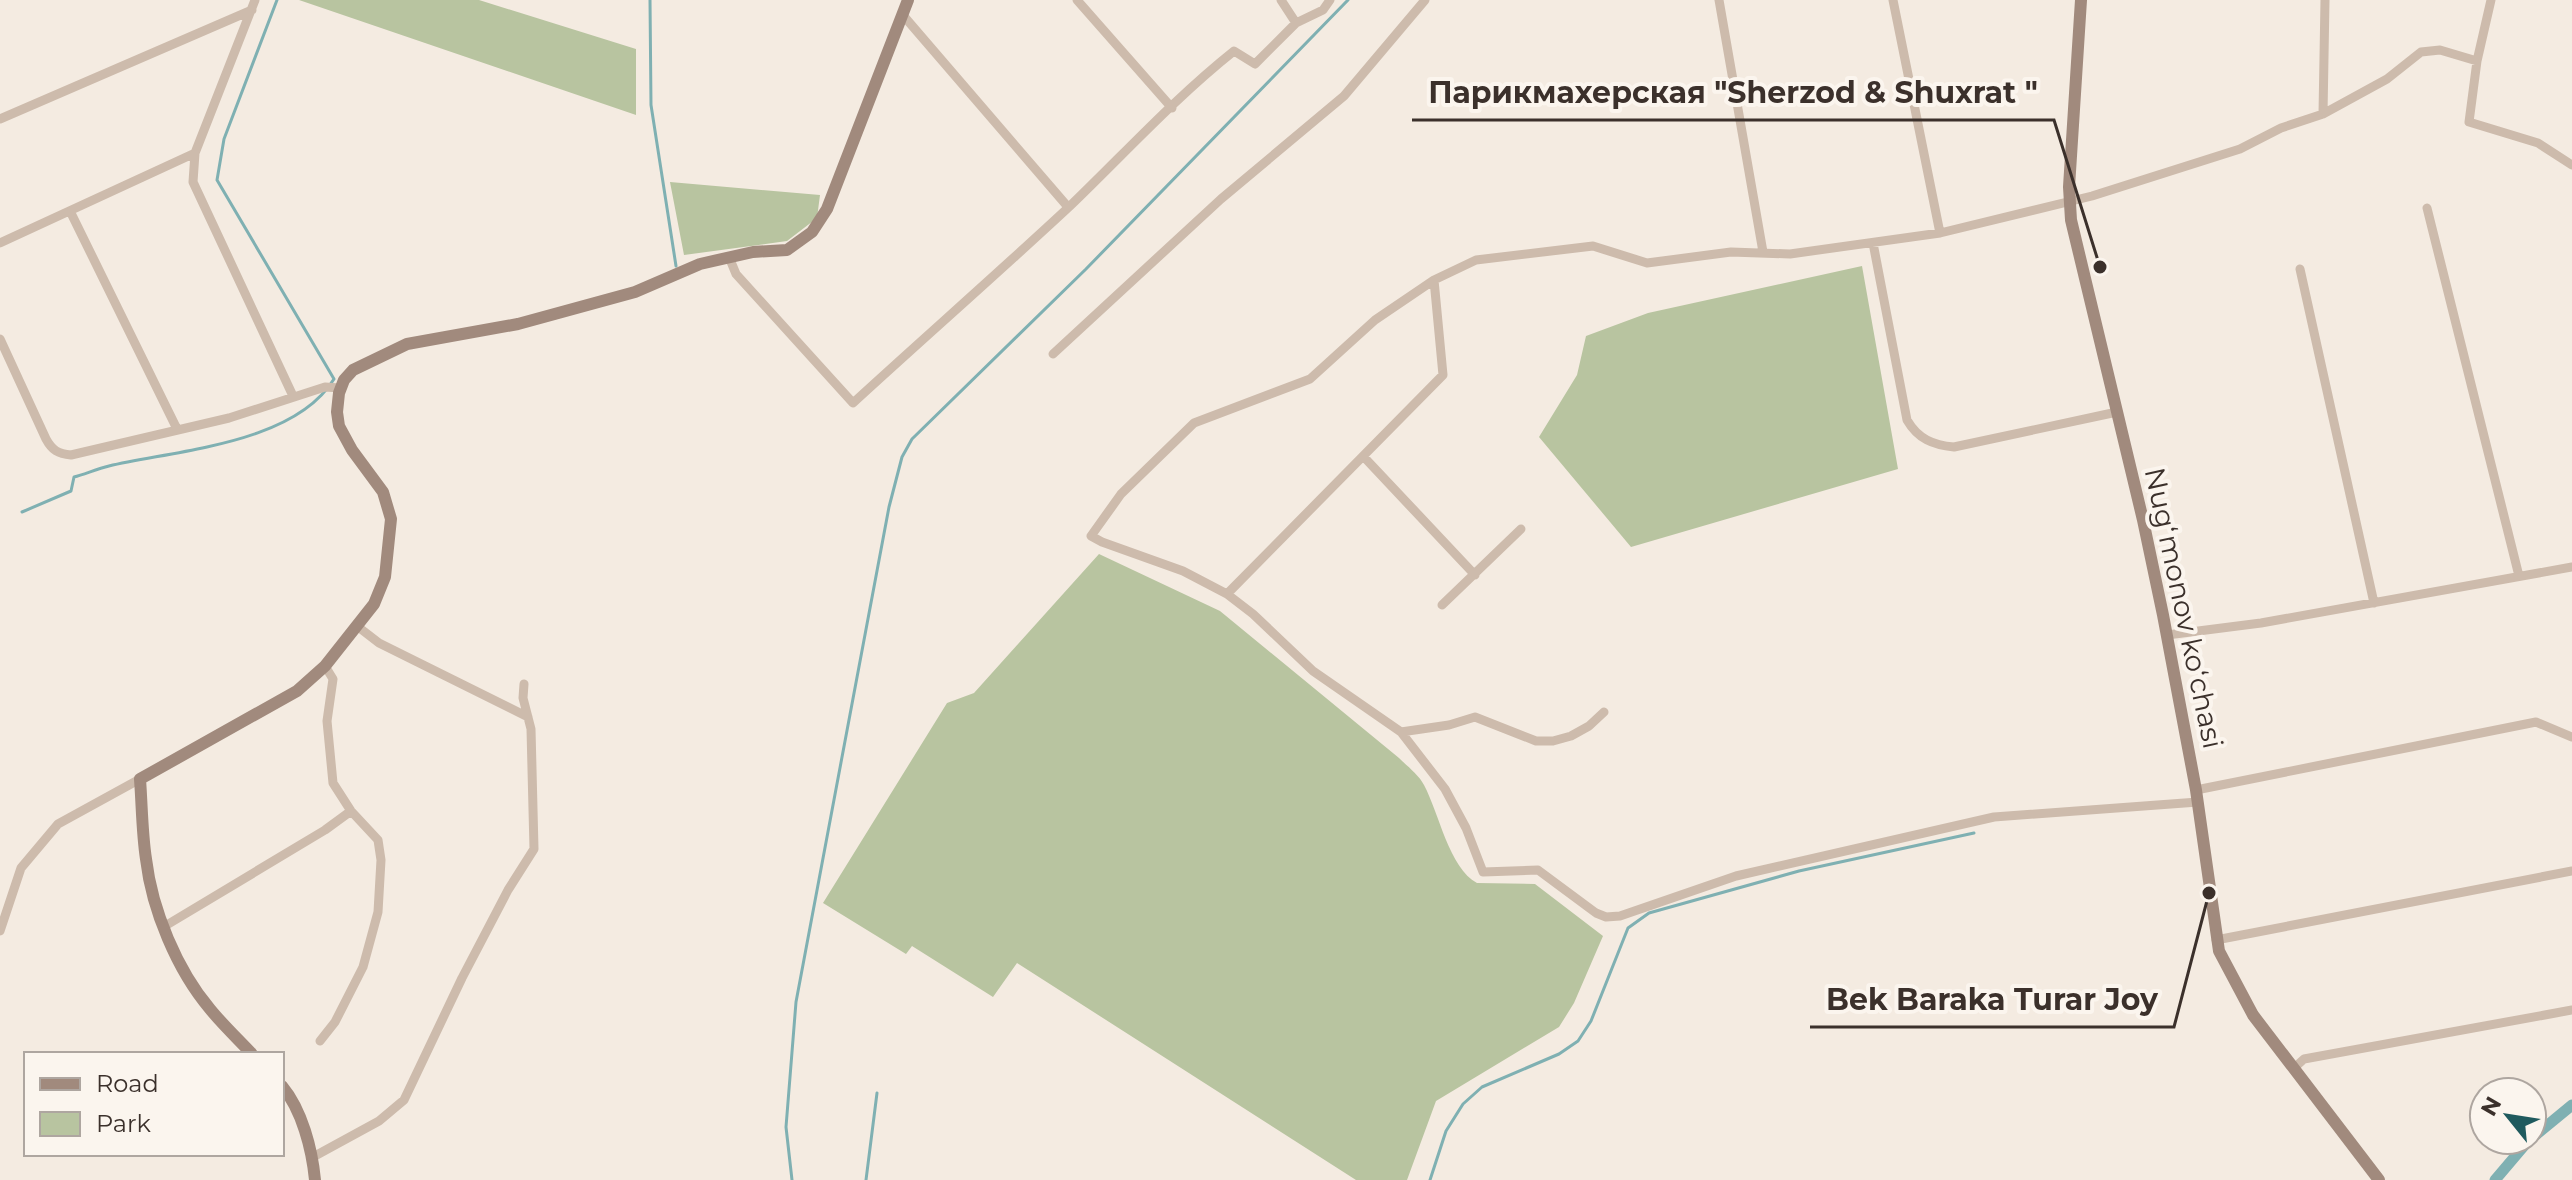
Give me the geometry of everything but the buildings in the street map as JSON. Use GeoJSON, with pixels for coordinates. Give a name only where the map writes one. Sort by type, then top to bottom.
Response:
{"type":"FeatureCollection","features":[{"type":"Feature","properties":{"kind":"street"},"geometry":{"type":"LineString","coordinates":[[0,339],[46,439],[56,452],[71,455],[229,418],[293,396],[333,387],[357,367],[407,344],[518,324],[635,292],[700,264],[787,250],[805,239],[818,224],[847,161],[908,0]]}},
{"type":"Feature","properties":{"kind":"street"},"geometry":{"type":"LineString","coordinates":[[1077,0],[1172,108]]}},
{"type":"Feature","properties":{"kind":"street"},"geometry":{"type":"LineString","coordinates":[[1281,0],[1296,23]]}},
{"type":"Feature","properties":{"kind":"street"},"geometry":{"type":"LineString","coordinates":[[729,257],[736,274],[853,403],[1068,207],[1190,87],[1234,51],[1255,64],[1296,23],[1323,10],[1330,0]]}},
{"type":"Feature","properties":{"kind":"street"},"geometry":{"type":"LineString","coordinates":[[1053,354],[1221,199],[1344,96],[1425,0]]}},
{"type":"Feature","properties":{"kind":"street"},"geometry":{"type":"LineString","coordinates":[[1719,0],[1763,252]]}},
{"type":"Feature","properties":{"kind":"street"},"geometry":{"type":"LineString","coordinates":[[1893,0],[1940,233]]}},
{"type":"Feature","properties":{"kind":"street","name":"Nugʻmonov koʻchasi"},"geometry":{"type":"LineString","coordinates":[[2081,0],[2069,202],[2074,236],[2143,520],[2167,635],[2197,796],[2216,940],[2237,989],[2293,1069],[2379,1180]]}},
{"type":"Feature","properties":{"kind":"street"},"geometry":{"type":"LineString","coordinates":[[2323,114],[2325,0]]}},
{"type":"Feature","properties":{"kind":"street"},"geometry":{"type":"LineString","coordinates":[[2491,0],[2477,61],[2469,122],[2538,143],[2570,164],[2572,176]]}},
{"type":"Feature","properties":{"kind":"street"},"geometry":{"type":"LineString","coordinates":[[0,119],[254,5]]}},
{"type":"Feature","properties":{"kind":"street"},"geometry":{"type":"LineString","coordinates":[[254,5],[195,153],[193,182],[293,396]]}},
{"type":"Feature","properties":{"kind":"street"},"geometry":{"type":"LineString","coordinates":[[902,14],[1068,207]]}},
{"type":"Feature","properties":{"kind":"street"},"geometry":{"type":"LineString","coordinates":[[2477,61],[2440,50],[2421,52],[2387,79],[2323,114],[2281,128],[2240,149],[2069,202],[1940,233],[1790,254],[1731,252],[1647,263],[1593,246],[1492,256],[1461,265],[1375,320],[1310,379],[1194,423],[1121,494],[1091,536],[1183,571],[1227,594],[1253,614],[1313,671],[1401,732],[1445,789],[1466,828],[1483,872],[1538,870],[1586,907],[1606,917],[1633,913],[1736,876],[1994,817],[2197,796],[2536,722],[2572,737]]}},
{"type":"Feature","properties":{"kind":"street"},"geometry":{"type":"LineString","coordinates":[[0,243],[195,153]]}},
{"type":"Feature","properties":{"kind":"street"},"geometry":{"type":"LineString","coordinates":[[2427,208],[2519,576]]}},
{"type":"Feature","properties":{"kind":"street"},"geometry":{"type":"LineString","coordinates":[[70,211],[177,429]]}},
{"type":"Feature","properties":{"kind":"street"},"geometry":{"type":"LineString","coordinates":[[1873,243],[1907,420],[1914,432],[1924,439],[1937,446],[1954,447],[2117,412]]}},
{"type":"Feature","properties":{"kind":"street"},"geometry":{"type":"LineString","coordinates":[[2300,269],[2374,603]]}},
{"type":"Feature","properties":{"kind":"street"},"geometry":{"type":"LineString","coordinates":[[1227,594],[1443,375],[1434,280]]}},
{"type":"Feature","properties":{"kind":"street"},"geometry":{"type":"LineString","coordinates":[[0,931],[21,868],[58,824],[287,698],[325,666],[374,604],[383,586],[390,548],[391,519],[383,492],[352,450],[339,426],[333,387]]}},
{"type":"Feature","properties":{"kind":"street"},"geometry":{"type":"LineString","coordinates":[[1363,456],[1475,575]]}},
{"type":"Feature","properties":{"kind":"street"},"geometry":{"type":"LineString","coordinates":[[1442,605],[1521,529]]}},
{"type":"Feature","properties":{"kind":"street"},"geometry":{"type":"LineString","coordinates":[[2167,635],[2374,603],[2572,567]]}},
{"type":"Feature","properties":{"kind":"street"},"geometry":{"type":"LineString","coordinates":[[357,626],[379,643],[528,717]]}},
{"type":"Feature","properties":{"kind":"street"},"geometry":{"type":"LineString","coordinates":[[320,1041],[335,1022],[363,967],[378,912],[381,860],[378,840],[351,811],[333,783],[327,721],[333,679],[325,666]]}},
{"type":"Feature","properties":{"kind":"street"},"geometry":{"type":"LineString","coordinates":[[313,1157],[379,1121],[404,1100],[462,978],[508,890],[534,849],[531,729],[523,698],[524,684]]}},
{"type":"Feature","properties":{"kind":"street"},"geometry":{"type":"LineString","coordinates":[[1401,732],[1449,725],[1475,717],[1536,741],[1553,741],[1589,726],[1604,712]]}},
{"type":"Feature","properties":{"kind":"street"},"geometry":{"type":"LineString","coordinates":[[140,779],[146,861],[165,926],[198,992],[250,1052]]}},
{"type":"Feature","properties":{"kind":"street"},"geometry":{"type":"LineString","coordinates":[[165,926],[325,830],[351,811]]}},
{"type":"Feature","properties":{"kind":"street"},"geometry":{"type":"LineString","coordinates":[[2216,940],[2572,871]]}},
{"type":"Feature","properties":{"kind":"street"},"geometry":{"type":"LineString","coordinates":[[2293,1069],[2304,1059],[2572,1010]]}},
{"type":"Feature","properties":{"kind":"street"},"geometry":{"type":"LineString","coordinates":[[284,1089],[294,1105],[313,1157],[315,1180]]}},
{"type":"Feature","properties":{"kind":"green space"},"geometry":{"type":"Polygon","coordinates":[[[299,0],[479,0],[636,49],[636,115],[299,0]]]}},
{"type":"Feature","properties":{"kind":"green space"},"geometry":{"type":"Polygon","coordinates":[[[670,182],[820,195],[817,218],[787,241],[684,255],[670,182]]]}},
{"type":"Feature","properties":{"kind":"green space"},"geometry":{"type":"Polygon","coordinates":[[[1862,266],[1898,469],[1631,547],[1539,437],[1577,375],[1586,336],[1648,313],[1862,266]]]}},
{"type":"Feature","properties":{"kind":"green space"},"geometry":{"type":"Polygon","coordinates":[[[1099,554],[1220,611],[1399,758],[1422,781],[1452,853],[1467,876],[1477,883],[1535,884],[1603,936],[1574,1003],[1559,1027],[1436,1101],[1407,1180],[1356,1180],[1017,963],[993,997],[912,946],[906,954],[823,903],[947,703],[974,693],[1099,554]]]}},
{"type":"Feature","properties":{"kind":"waterway"},"geometry":{"type":"LineString","coordinates":[[22,512],[71,491],[74,477],[109,466],[200,449],[263,431],[292,418],[316,401],[334,379],[217,180],[224,139],[277,0]]}},
{"type":"Feature","properties":{"kind":"waterway"},"geometry":{"type":"LineString","coordinates":[[650,0],[651,105],[676,266]]}},
{"type":"Feature","properties":{"kind":"waterway"},"geometry":{"type":"LineString","coordinates":[[792,1180],[786,1127],[796,1002],[889,507],[902,457],[912,439],[1086,269],[1348,0]]}},
{"type":"Feature","properties":{"kind":"waterway"},"geometry":{"type":"LineString","coordinates":[[1430,1180],[1446,1131],[1463,1104],[1482,1087],[1559,1054],[1578,1041],[1591,1021],[1628,928],[1649,913],[1799,871],[1974,833]]}},
{"type":"Feature","properties":{"kind":"waterway"},"geometry":{"type":"LineString","coordinates":[[866,1180],[877,1093]]}},
{"type":"Feature","properties":{"kind":"waterway"},"geometry":{"type":"LineString","coordinates":[[2548,1125],[2572,1105]]}},
{"type":"Feature","properties":{"kind":"waterway"},"geometry":{"type":"LineString","coordinates":[[2495,1180],[2515,1156]]}},
{"type":"Feature","properties":{"kind":"place","name":"Парикмахерская \"Sherzod & Shuxrat \""},"geometry":{"type":"Point","coordinates":[2100,267]}},
{"type":"Feature","properties":{"kind":"place","name":"Bek Baraka Turar Joy"},"geometry":{"type":"Point","coordinates":[2209,893]}}]}
